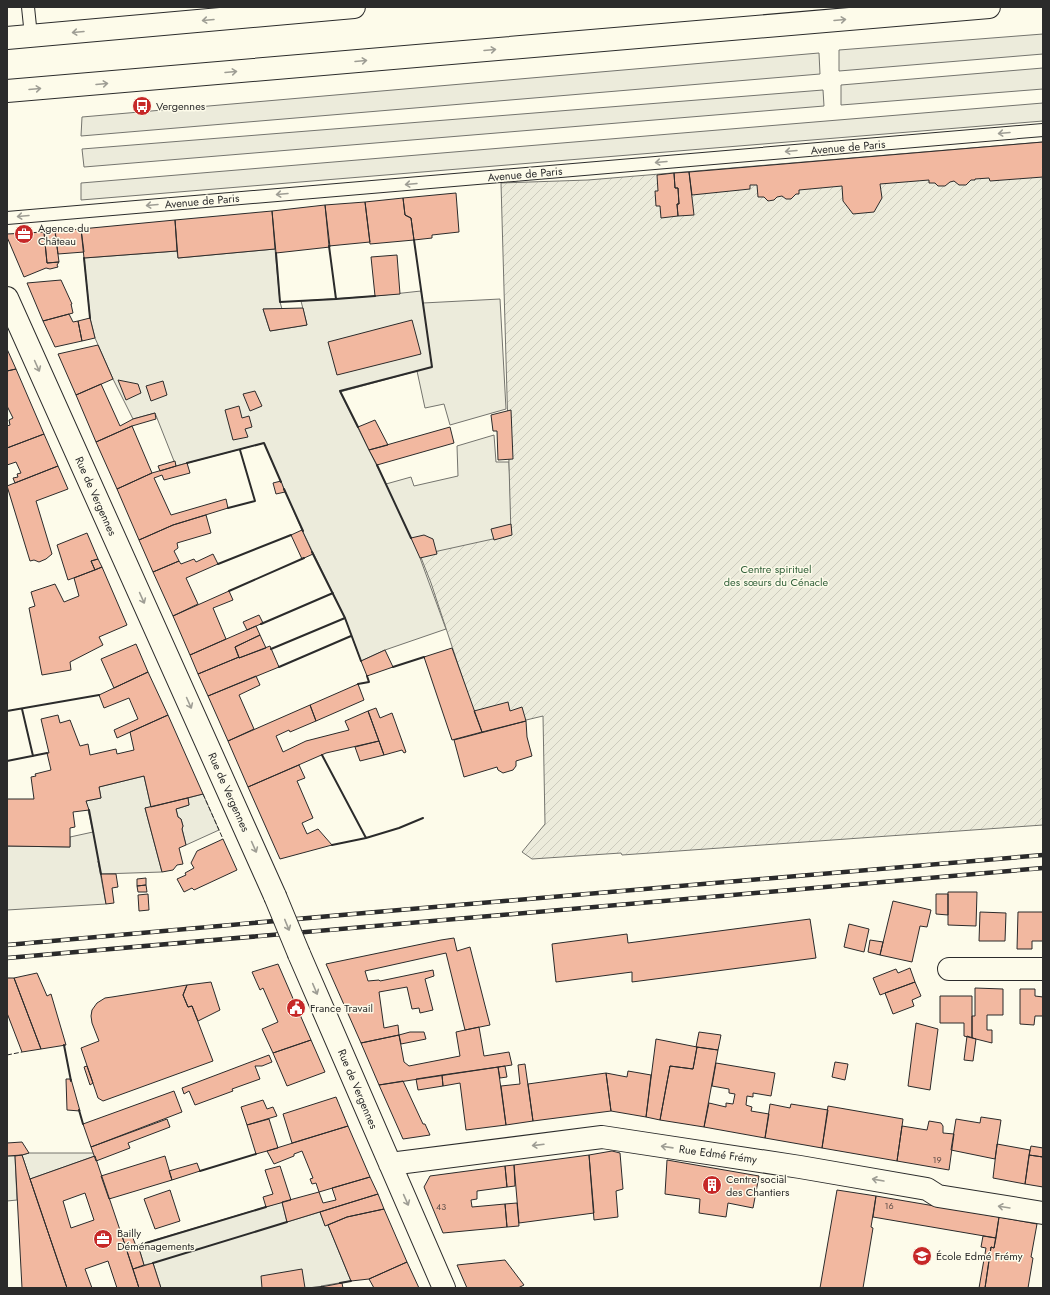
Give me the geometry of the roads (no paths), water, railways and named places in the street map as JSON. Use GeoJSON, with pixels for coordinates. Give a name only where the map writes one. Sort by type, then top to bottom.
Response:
{"type":"FeatureCollection","features":[{"type":"Feature","properties":{"kind":"street"},"geometry":{"type":"LineString","coordinates":[[7,38],[246,12],[354,7]]}},
{"type":"Feature","properties":{"kind":"street"},"geometry":{"type":"LineString","coordinates":[[7,91],[766,17],[989,7]]}},
{"type":"Feature","properties":{"kind":"street","name":"Rue de Vergennes"},"geometry":{"type":"LineString","coordinates":[[7,298],[276,896],[299,954],[444,1288]]}},
{"type":"Feature","properties":{"kind":"street"},"geometry":{"type":"LineString","coordinates":[[948,968],[1043,969]]}},
{"type":"Feature","properties":{"kind":"street","name":"Rue Edmé Frémy"},"geometry":{"type":"LineString","coordinates":[[390,1164],[602,1137],[800,1166],[926,1189],[938,1196],[1043,1213]]}},
{"type":"Feature","properties":{"kind":"lane"},"geometry":{"type":"LineString","coordinates":[[28,7],[31,36]]}},
{"type":"Feature","properties":{"kind":"lane","name":"Avenue de Paris"},"geometry":{"type":"LineString","coordinates":[[7,218],[1043,130]]}},
{"type":"Feature","properties":{"kind":"railway"},"geometry":{"type":"LineString","coordinates":[[7,945],[1043,855]]}},
{"type":"Feature","properties":{"kind":"railway"},"geometry":{"type":"LineString","coordinates":[[7,958],[1043,868]]}},
{"type":"Feature","properties":{"kind":"place","name":"Vergennes"},"geometry":{"type":"Point","coordinates":[142,106]}},
{"type":"Feature","properties":{"kind":"place","name":"Agence du Château"},"geometry":{"type":"Point","coordinates":[24,234]}},
{"type":"Feature","properties":{"kind":"place","name":"France Travail"},"geometry":{"type":"Point","coordinates":[296,1008]}},
{"type":"Feature","properties":{"kind":"place","name":"Centre social des Chantiers"},"geometry":{"type":"Point","coordinates":[712,1185]}},
{"type":"Feature","properties":{"kind":"place","name":"Bailly Déménagements"},"geometry":{"type":"Point","coordinates":[103,1239]}},
{"type":"Feature","properties":{"kind":"place","name":"École Edmé Frémy"},"geometry":{"type":"Point","coordinates":[922,1256]}},
{"type":"Feature","properties":{"kind":"park label","name":"Centre spirituel des sœurs du Cénacle"},"geometry":{"type":"Point","coordinates":[776,575]}}]}
